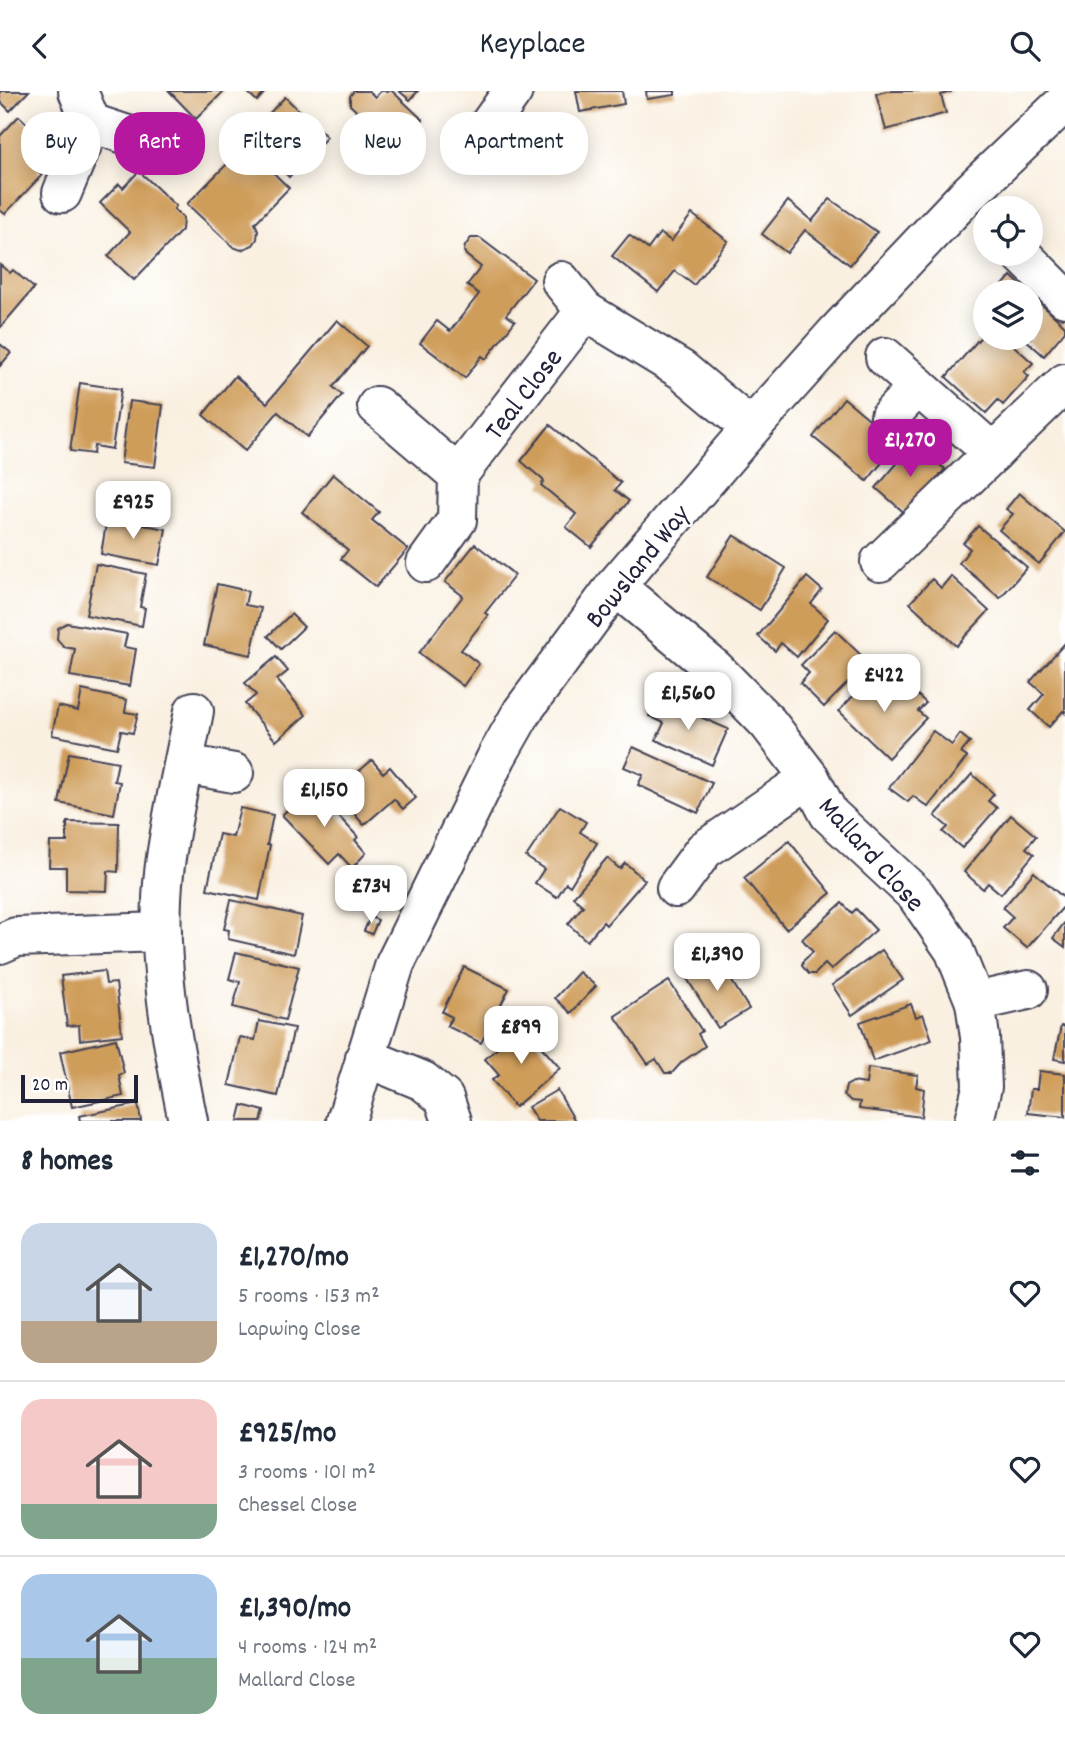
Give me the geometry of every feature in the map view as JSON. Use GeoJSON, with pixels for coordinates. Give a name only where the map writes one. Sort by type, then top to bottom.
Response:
{"type":"FeatureCollection","features":[{"type":"Feature","properties":{"kind":"street"},"geometry":{"type":"LineString","coordinates":[[498,112],[513,91]]}},
{"type":"Feature","properties":{"kind":"street","name":"Bowsland Way"},"geometry":{"type":"LineString","coordinates":[[984,196],[1065,102]]}},
{"type":"Feature","properties":{"kind":"street"},"geometry":{"type":"LineString","coordinates":[[62,193],[84,107],[114,122]]}},
{"type":"Feature","properties":{"kind":"street","name":"Bowsland Way"},"geometry":{"type":"LineString","coordinates":[[346,1121],[395,964],[497,756],[522,712],[615,586],[837,332],[973,209]]}},
{"type":"Feature","properties":{"kind":"street"},"geometry":{"type":"LineString","coordinates":[[1033,266],[1065,298]]}},
{"type":"Feature","properties":{"kind":"street"},"geometry":{"type":"LineString","coordinates":[[561,281],[585,311],[682,370],[751,428]]}},
{"type":"Feature","properties":{"kind":"street","name":"Teal Close"},"geometry":{"type":"LineString","coordinates":[[458,475],[585,311]]}},
{"type":"Feature","properties":{"kind":"street"},"geometry":{"type":"LineString","coordinates":[[885,357],[993,453]]}},
{"type":"Feature","properties":{"kind":"street"},"geometry":{"type":"LineString","coordinates":[[880,562],[1065,383]]}},
{"type":"Feature","properties":{"kind":"street"},"geometry":{"type":"LineString","coordinates":[[890,416],[918,386]]}},
{"type":"Feature","properties":{"kind":"street"},"geometry":{"type":"LineString","coordinates":[[377,407],[458,475],[457,520],[426,563]]}},
{"type":"Feature","properties":{"kind":"street","name":"Mallard Close"},"geometry":{"type":"LineString","coordinates":[[615,586],[715,669],[768,723],[810,778],[829,814],[916,895],[954,950],[975,1002],[982,1087],[974,1121]]}},
{"type":"Feature","properties":{"kind":"street"},"geometry":{"type":"LineString","coordinates":[[188,1121],[172,1043],[162,932],[164,873],[194,711]]}},
{"type":"Feature","properties":{"kind":"street"},"geometry":{"type":"LineString","coordinates":[[184,764],[234,773]]}},
{"type":"Feature","properties":{"kind":"street","name":"Mallard Close"},"geometry":{"type":"LineString","coordinates":[[676,888],[704,850],[810,778]]}},
{"type":"Feature","properties":{"kind":"street"},"geometry":{"type":"LineString","coordinates":[[0,944],[16,937],[162,932]]}},
{"type":"Feature","properties":{"kind":"street"},"geometry":{"type":"LineString","coordinates":[[975,1002],[1028,990]]}},
{"type":"Feature","properties":{"kind":"street"},"geometry":{"type":"LineString","coordinates":[[365,1056],[423,1081],[444,1098],[453,1121]]}},
{"type":"Feature","properties":{"kind":"building"},"geometry":{"type":"Polygon","coordinates":[[[0,91],[29,91],[10,111],[0,101],[0,91]]]}},
{"type":"Feature","properties":{"kind":"building"},"geometry":{"type":"Polygon","coordinates":[[[169,91],[224,91],[203,112],[189,112],[169,91]]]}},
{"type":"Feature","properties":{"kind":"building"},"geometry":{"type":"Polygon","coordinates":[[[246,91],[266,91],[257,101],[246,91]]]}},
{"type":"Feature","properties":{"kind":"building"},"geometry":{"type":"Polygon","coordinates":[[[354,91],[369,91],[375,97],[381,91],[392,91],[414,112],[358,112],[350,105],[350,96],[354,91]]]}},
{"type":"Feature","properties":{"kind":"building"},"geometry":{"type":"Polygon","coordinates":[[[399,91],[418,91],[410,100],[399,91]]]}},
{"type":"Feature","properties":{"kind":"building"},"geometry":{"type":"Polygon","coordinates":[[[576,91],[622,91],[624,104],[580,112],[576,91]]]}},
{"type":"Feature","properties":{"kind":"building"},"geometry":{"type":"Polygon","coordinates":[[[646,91],[675,91],[675,95],[647,99],[646,91]]]}},
{"type":"Feature","properties":{"kind":"building"},"geometry":{"type":"Polygon","coordinates":[[[886,91],[951,92],[941,95],[946,113],[886,130],[876,94],[886,91]]]}},
{"type":"Feature","properties":{"kind":"building"},"geometry":{"type":"Polygon","coordinates":[[[285,97],[301,112],[271,112],[285,97]]]}},
{"type":"Feature","properties":{"kind":"building"},"geometry":{"type":"Polygon","coordinates":[[[19,116],[21,175],[42,175],[5,214],[0,210],[0,136],[19,116]]]}},
{"type":"Feature","properties":{"kind":"building"},"geometry":{"type":"Polygon","coordinates":[[[219,172],[219,175],[276,175],[289,188],[255,223],[258,230],[253,245],[241,250],[233,247],[187,204],[219,172]]]}},
{"type":"Feature","properties":{"kind":"building"},"geometry":{"type":"Polygon","coordinates":[[[135,175],[143,175],[176,206],[174,209],[183,218],[182,230],[134,280],[108,256],[130,232],[100,203],[119,184],[123,188],[135,175]]]}},
{"type":"Feature","properties":{"kind":"building"},"geometry":{"type":"Polygon","coordinates":[[[830,199],[877,232],[850,265],[805,230],[787,253],[762,234],[788,201],[812,221],[830,199]]]}},
{"type":"Feature","properties":{"kind":"building"},"geometry":{"type":"Polygon","coordinates":[[[692,214],[728,241],[694,285],[675,271],[658,292],[612,256],[629,235],[648,249],[660,233],[671,241],[692,214]]]}},
{"type":"Feature","properties":{"kind":"building"},"geometry":{"type":"Polygon","coordinates":[[[471,238],[480,238],[534,279],[506,315],[515,321],[486,359],[482,356],[465,378],[420,343],[437,321],[450,331],[479,294],[467,285],[481,267],[464,251],[471,238]]]}},
{"type":"Feature","properties":{"kind":"building"},"geometry":{"type":"Polygon","coordinates":[[[0,265],[10,273],[13,270],[34,288],[0,328],[0,265]]]}},
{"type":"Feature","properties":{"kind":"building"},"geometry":{"type":"Polygon","coordinates":[[[1043,306],[1065,326],[1065,331],[1044,356],[1037,350],[1043,350],[1043,306]]]}},
{"type":"Feature","properties":{"kind":"building"},"geometry":{"type":"Polygon","coordinates":[[[337,320],[367,346],[333,387],[342,395],[307,437],[278,412],[245,451],[203,415],[235,376],[267,403],[337,320]]]}},
{"type":"Feature","properties":{"kind":"building"},"geometry":{"type":"Polygon","coordinates":[[[0,344],[11,353],[0,366],[0,344]]]}},
{"type":"Feature","properties":{"kind":"building"},"geometry":{"type":"Polygon","coordinates":[[[973,346],[973,350],[1018,350],[1033,363],[1024,372],[1029,376],[1003,405],[998,400],[986,413],[946,377],[973,346]]]}},
{"type":"Feature","properties":{"kind":"building"},"geometry":{"type":"Polygon","coordinates":[[[80,383],[121,389],[112,449],[94,446],[93,454],[70,451],[80,383]]]}},
{"type":"Feature","properties":{"kind":"building"},"geometry":{"type":"Polygon","coordinates":[[[844,398],[898,443],[867,481],[813,437],[844,398]]]}},
{"type":"Feature","properties":{"kind":"building"},"geometry":{"type":"Polygon","coordinates":[[[129,401],[163,405],[155,467],[121,463],[129,401]]]}},
{"type":"Feature","properties":{"kind":"building"},"geometry":{"type":"Polygon","coordinates":[[[550,425],[621,483],[615,490],[629,501],[591,547],[566,527],[576,514],[541,485],[544,481],[521,461],[550,425]]]}},
{"type":"Feature","properties":{"kind":"building"},"geometry":{"type":"Polygon","coordinates":[[[913,445],[945,469],[907,515],[876,488],[913,445]]]}},
{"type":"Feature","properties":{"kind":"building"},"geometry":{"type":"Polygon","coordinates":[[[333,474],[379,512],[372,520],[408,549],[376,587],[341,559],[348,550],[302,512],[333,474]]]}},
{"type":"Feature","properties":{"kind":"building"},"geometry":{"type":"Polygon","coordinates":[[[1019,493],[1065,532],[1039,564],[999,530],[1013,514],[1006,509],[1019,493]]]}},
{"type":"Feature","properties":{"kind":"building"},"geometry":{"type":"Polygon","coordinates":[[[107,518],[166,529],[159,565],[101,554],[107,518]]]}},
{"type":"Feature","properties":{"kind":"building"},"geometry":{"type":"Polygon","coordinates":[[[978,526],[1027,567],[1000,598],[959,563],[970,549],[963,543],[978,526]]]}},
{"type":"Feature","properties":{"kind":"building"},"geometry":{"type":"Polygon","coordinates":[[[734,535],[786,568],[760,610],[707,577],[734,535]]]}},
{"type":"Feature","properties":{"kind":"building"},"geometry":{"type":"Polygon","coordinates":[[[475,544],[515,575],[485,613],[488,615],[461,650],[479,664],[463,686],[419,653],[463,596],[445,582],[475,544]]]}},
{"type":"Feature","properties":{"kind":"building"},"geometry":{"type":"Polygon","coordinates":[[[96,564],[146,574],[140,607],[145,608],[142,626],[86,615],[96,564]]]}},
{"type":"Feature","properties":{"kind":"building"},"geometry":{"type":"Polygon","coordinates":[[[951,576],[989,611],[956,646],[910,603],[932,579],[941,588],[951,576]]]}},
{"type":"Feature","properties":{"kind":"building"},"geometry":{"type":"Polygon","coordinates":[[[807,577],[822,590],[811,604],[828,619],[797,657],[781,643],[775,651],[758,636],[807,577]]]}},
{"type":"Feature","properties":{"kind":"building"},"geometry":{"type":"Polygon","coordinates":[[[217,584],[248,591],[245,605],[261,608],[251,655],[204,645],[217,584]]]}},
{"type":"Feature","properties":{"kind":"building"},"geometry":{"type":"Polygon","coordinates":[[[291,614],[304,627],[281,649],[268,636],[291,614]]]}},
{"type":"Feature","properties":{"kind":"building"},"geometry":{"type":"Polygon","coordinates":[[[67,623],[127,634],[124,647],[136,649],[130,686],[70,676],[75,649],[64,647],[57,639],[58,628],[67,623]]]}},
{"type":"Feature","properties":{"kind":"building"},"geometry":{"type":"Polygon","coordinates":[[[835,630],[868,662],[824,707],[800,683],[809,673],[801,665],[835,630]]]}},
{"type":"Feature","properties":{"kind":"building"},"geometry":{"type":"Polygon","coordinates":[[[1065,643],[1065,713],[1063,711],[1049,727],[1030,710],[1044,694],[1030,682],[1065,643]]]}},
{"type":"Feature","properties":{"kind":"building"},"geometry":{"type":"Polygon","coordinates":[[[276,657],[288,671],[277,680],[306,715],[276,741],[245,704],[256,695],[245,683],[276,657]]]}},
{"type":"Feature","properties":{"kind":"building"},"geometry":{"type":"Polygon","coordinates":[[[876,672],[901,695],[909,687],[926,703],[918,711],[926,718],[888,758],[839,711],[876,672]]]}},
{"type":"Feature","properties":{"kind":"building"},"geometry":{"type":"Polygon","coordinates":[[[82,690],[127,700],[125,712],[138,714],[133,733],[121,731],[117,748],[52,735],[58,706],[78,711],[82,690]]]}},
{"type":"Feature","properties":{"kind":"building"},"geometry":{"type":"Polygon","coordinates":[[[657,698],[728,729],[712,765],[656,740],[664,723],[649,716],[657,698]]]}},
{"type":"Feature","properties":{"kind":"building"},"geometry":{"type":"Polygon","coordinates":[[[933,731],[952,745],[960,734],[970,742],[961,753],[967,757],[928,807],[913,796],[908,802],[889,788],[933,731]]]}},
{"type":"Feature","properties":{"kind":"building"},"geometry":{"type":"Polygon","coordinates":[[[633,747],[712,783],[698,813],[638,785],[643,775],[624,767],[633,747]]]}},
{"type":"Feature","properties":{"kind":"building"},"geometry":{"type":"Polygon","coordinates":[[[69,753],[118,762],[114,781],[120,782],[114,814],[59,803],[69,753]]]}},
{"type":"Feature","properties":{"kind":"building"},"geometry":{"type":"Polygon","coordinates":[[[372,760],[383,773],[390,767],[416,798],[403,809],[394,799],[364,825],[335,792],[372,760]]]}},
{"type":"Feature","properties":{"kind":"building"},"geometry":{"type":"Polygon","coordinates":[[[972,774],[994,794],[988,801],[997,808],[962,848],[943,832],[948,827],[935,816],[972,774]]]}},
{"type":"Feature","properties":{"kind":"building"},"geometry":{"type":"Polygon","coordinates":[[[314,790],[358,837],[355,840],[366,853],[352,868],[339,854],[329,864],[282,815],[306,792],[309,795],[314,790]]]}},
{"type":"Feature","properties":{"kind":"building"},"geometry":{"type":"Polygon","coordinates":[[[560,806],[586,822],[580,832],[597,843],[570,886],[566,883],[557,897],[535,883],[544,869],[526,857],[560,806]]]}},
{"type":"Feature","properties":{"kind":"building"},"geometry":{"type":"Polygon","coordinates":[[[240,808],[273,815],[259,900],[207,889],[219,834],[233,837],[240,808]]]}},
{"type":"Feature","properties":{"kind":"building"},"geometry":{"type":"Polygon","coordinates":[[[1011,815],[1036,836],[1026,848],[1034,854],[1001,894],[988,883],[983,889],[964,872],[1011,815]]]}},
{"type":"Feature","properties":{"kind":"building"},"geometry":{"type":"Polygon","coordinates":[[[67,822],[119,823],[118,872],[108,871],[107,891],[66,890],[66,867],[49,867],[50,842],[67,842],[67,822]]]}},
{"type":"Feature","properties":{"kind":"building"},"geometry":{"type":"Polygon","coordinates":[[[789,841],[831,893],[786,929],[744,878],[789,841]]]}},
{"type":"Feature","properties":{"kind":"building"},"geometry":{"type":"Polygon","coordinates":[[[607,858],[620,869],[625,863],[645,880],[606,925],[603,922],[587,941],[568,924],[583,906],[573,897],[607,858]]]}},
{"type":"Feature","properties":{"kind":"building"},"geometry":{"type":"Polygon","coordinates":[[[1034,872],[1065,899],[1065,905],[1027,948],[1003,928],[1013,917],[1003,908],[1034,872]]]}},
{"type":"Feature","properties":{"kind":"building"},"geometry":{"type":"Polygon","coordinates":[[[231,900],[302,916],[294,954],[228,939],[229,930],[224,929],[231,900]]]}},
{"type":"Feature","properties":{"kind":"building"},"geometry":{"type":"Polygon","coordinates":[[[842,903],[852,913],[856,909],[876,930],[831,970],[825,964],[815,974],[809,974],[802,966],[803,961],[813,952],[802,939],[842,903]]]}},
{"type":"Feature","properties":{"kind":"building"},"geometry":{"type":"Polygon","coordinates":[[[370,917],[378,920],[372,934],[364,931],[370,917]]]}},
{"type":"Feature","properties":{"kind":"building"},"geometry":{"type":"Polygon","coordinates":[[[1065,922],[1065,947],[1053,938],[1065,922]]]}},
{"type":"Feature","properties":{"kind":"building"},"geometry":{"type":"Polygon","coordinates":[[[882,950],[903,980],[852,1015],[832,985],[882,950]]]}},
{"type":"Feature","properties":{"kind":"building"},"geometry":{"type":"Polygon","coordinates":[[[236,952],[299,967],[285,1020],[233,1007],[240,982],[229,979],[236,952]]]}},
{"type":"Feature","properties":{"kind":"building"},"geometry":{"type":"Polygon","coordinates":[[[717,957],[749,1009],[718,1028],[686,977],[717,957]]]}},
{"type":"Feature","properties":{"kind":"building"},"geometry":{"type":"Polygon","coordinates":[[[464,967],[509,989],[481,1043],[447,1026],[452,1017],[442,1012],[464,967]]]}},
{"type":"Feature","properties":{"kind":"building"},"geometry":{"type":"Polygon","coordinates":[[[104,971],[106,984],[116,983],[122,1035],[80,1040],[79,1025],[67,1026],[61,976],[104,971]]]}},
{"type":"Feature","properties":{"kind":"building"},"geometry":{"type":"Polygon","coordinates":[[[579,972],[596,986],[571,1013],[555,998],[579,972]]]}},
{"type":"Feature","properties":{"kind":"building"},"geometry":{"type":"Polygon","coordinates":[[[669,981],[702,1031],[698,1034],[705,1046],[682,1062],[672,1073],[665,1073],[656,1059],[648,1064],[615,1016],[669,981]]]}},
{"type":"Feature","properties":{"kind":"building"},"geometry":{"type":"Polygon","coordinates":[[[911,1004],[916,1017],[923,1014],[932,1040],[873,1061],[860,1022],[911,1004]]]}},
{"type":"Feature","properties":{"kind":"building"},"geometry":{"type":"Polygon","coordinates":[[[259,1021],[294,1028],[278,1096],[229,1085],[240,1037],[255,1040],[259,1021]]]}},
{"type":"Feature","properties":{"kind":"building"},"geometry":{"type":"Polygon","coordinates":[[[523,1026],[560,1068],[515,1107],[492,1080],[499,1075],[485,1059],[523,1026]]]}},
{"type":"Feature","properties":{"kind":"building"},"geometry":{"type":"Polygon","coordinates":[[[1061,1026],[1065,1027],[1065,1061],[1054,1059],[1061,1026]]]}},
{"type":"Feature","properties":{"kind":"building"},"geometry":{"type":"Polygon","coordinates":[[[116,1039],[124,1073],[119,1075],[123,1096],[72,1107],[60,1052],[116,1039]]]}},
{"type":"Feature","properties":{"kind":"building"},"geometry":{"type":"Polygon","coordinates":[[[868,1068],[918,1075],[916,1087],[924,1089],[921,1117],[859,1109],[860,1102],[851,1101],[844,1095],[846,1086],[853,1082],[866,1084],[868,1068]]]}},
{"type":"Feature","properties":{"kind":"building"},"geometry":{"type":"Polygon","coordinates":[[[1039,1071],[1065,1074],[1065,1117],[1028,1113],[1031,1089],[1037,1089],[1039,1071]]]}},
{"type":"Feature","properties":{"kind":"building"},"geometry":{"type":"Polygon","coordinates":[[[557,1090],[575,1121],[537,1121],[528,1107],[557,1090]]]}},
{"type":"Feature","properties":{"kind":"building"},"geometry":{"type":"Polygon","coordinates":[[[138,1104],[141,1121],[80,1121],[79,1116],[138,1104]]]}},
{"type":"Feature","properties":{"kind":"building"},"geometry":{"type":"Polygon","coordinates":[[[242,1105],[264,1111],[261,1121],[238,1121],[242,1105]]]}}]}
